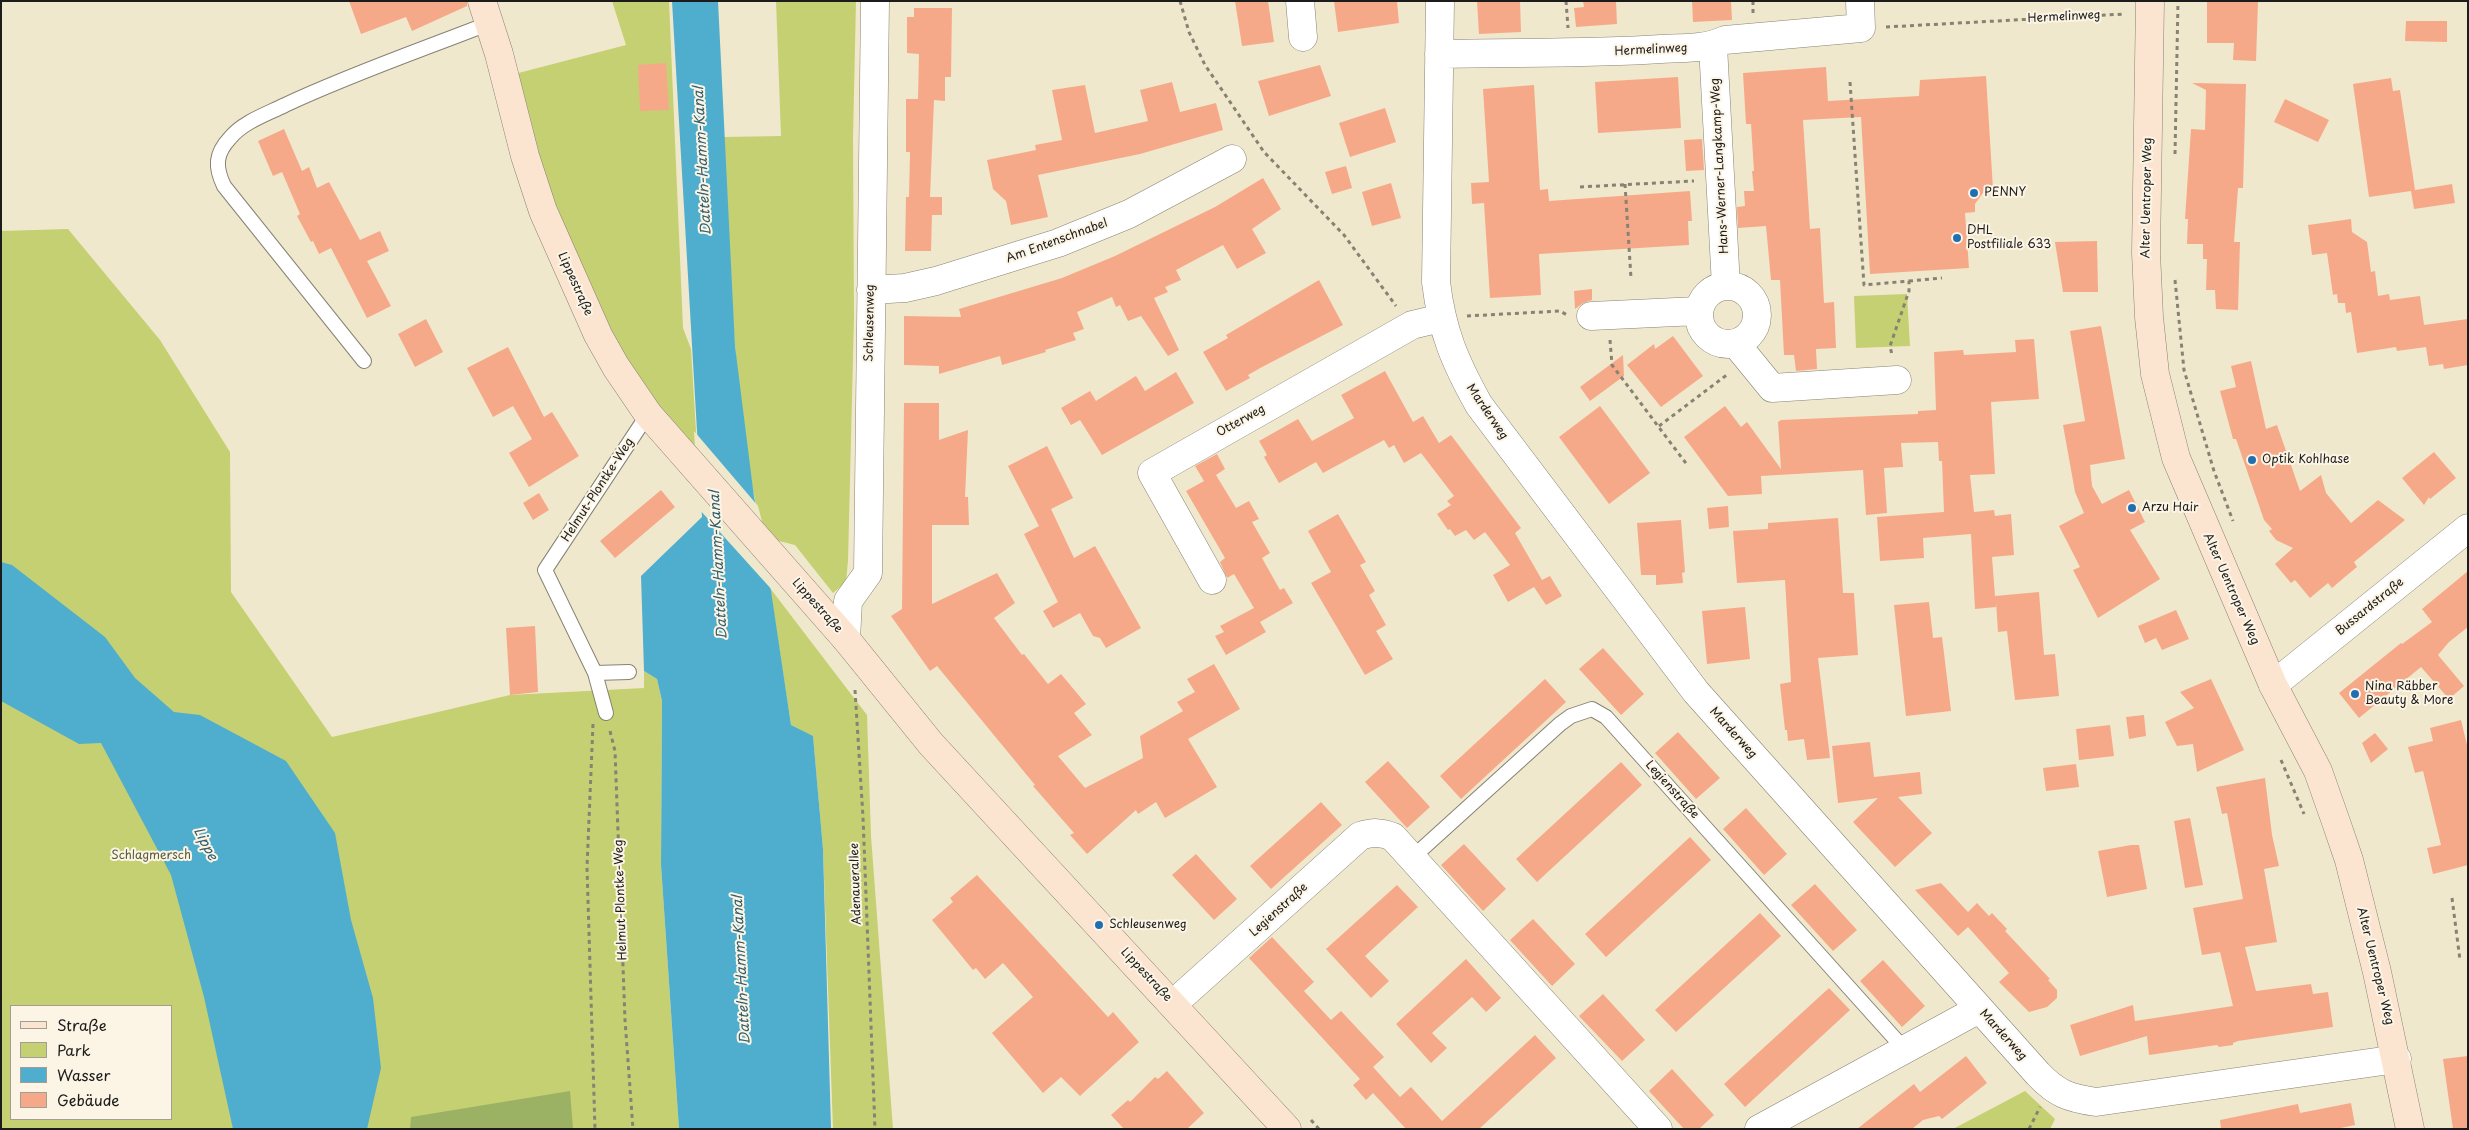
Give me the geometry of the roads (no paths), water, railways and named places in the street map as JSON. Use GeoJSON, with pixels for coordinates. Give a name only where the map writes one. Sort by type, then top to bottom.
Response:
{"type":"FeatureCollection","features":[{"type":"Feature","properties":{"kind":"main road","name":"Alter Uentroper Weg"},"geometry":{"type":"LineString","coordinates":[[2140,8],[2146,253],[2149,317],[2155,374],[2176,458],[2273,685],[2318,771],[2346,850],[2397,1060],[2410,1129]]}},
{"type":"Feature","properties":{"kind":"main road","name":"Lippestraße"},"geometry":{"type":"LineString","coordinates":[[486,12],[525,156],[543,212],[598,335],[616,367],[648,414],[846,639],[931,744],[1287,1129]]}},
{"type":"Feature","properties":{"kind":"street","name":"Schleusenweg"},"geometry":{"type":"LineString","coordinates":[[846,639],[848,602],[868,573],[875,1]]}},
{"type":"Feature","properties":{"kind":"street"},"geometry":{"type":"LineString","coordinates":[[1300,1],[1303,37]]}},
{"type":"Feature","properties":{"kind":"street","name":"Marderweg"},"geometry":{"type":"LineString","coordinates":[[1440,1],[1436,282],[1441,318],[1459,369],[1479,406],[1696,692],[2050,1087],[2071,1098],[2096,1102],[2397,1060]]}},
{"type":"Feature","properties":{"kind":"street","name":"Hermelinweg"},"geometry":{"type":"LineString","coordinates":[[1438,54],[1538,51],[1564,54],[1713,46],[1725,40],[1870,28],[1860,1]]}},
{"type":"Feature","properties":{"kind":"street","name":"Hans-Werner-Langkamp-Weg"},"geometry":{"type":"LineString","coordinates":[[1713,46],[1726,286]]}},
{"type":"Feature","properties":{"kind":"street","name":"Am Entenschnabel"},"geometry":{"type":"LineString","coordinates":[[871,290],[905,288],[936,282],[1058,243],[1129,214],[1232,159]]}},
{"type":"Feature","properties":{"kind":"street"},"geometry":{"type":"LineString","coordinates":[[1742,351],[1746,339],[1754,330],[1757,319],[1755,304],[1741,289],[1726,286],[1712,291],[1704,298],[1698,311],[1700,324],[1712,340],[1742,351],[1772,388],[1898,380]]}},
{"type":"Feature","properties":{"kind":"street"},"geometry":{"type":"LineString","coordinates":[[1600,316],[1698,311]]}},
{"type":"Feature","properties":{"kind":"street","name":"Otterweg"},"geometry":{"type":"LineString","coordinates":[[1212,580],[1152,472],[1412,325],[1441,318]]}},
{"type":"Feature","properties":{"kind":"street","name":"Bussardstraße"},"geometry":{"type":"LineString","coordinates":[[2273,685],[2468,528]]}},
{"type":"Feature","properties":{"kind":"street","name":"Legienstraße"},"geometry":{"type":"LineString","coordinates":[[1173,1004],[1360,836],[1376,832],[1384,833],[1393,837],[1658,1129]]}},
{"type":"Feature","properties":{"kind":"street"},"geometry":{"type":"LineString","coordinates":[[1759,1129],[1906,1051],[1980,1009]]}},
{"type":"Feature","properties":{"kind":"lane"},"geometry":{"type":"LineString","coordinates":[[364,361],[224,186],[216,170],[220,153],[230,137],[255,119],[486,12]]}},
{"type":"Feature","properties":{"kind":"lane","name":"Helmut-Plontke-Weg"},"geometry":{"type":"LineString","coordinates":[[606,713],[595,673],[545,570],[648,414]]}},
{"type":"Feature","properties":{"kind":"lane"},"geometry":{"type":"LineString","coordinates":[[595,673],[629,672]]}},
{"type":"Feature","properties":{"kind":"lane","name":"Legienstraße"},"geometry":{"type":"LineString","coordinates":[[1412,858],[1560,724],[1571,716],[1592,709],[1606,717],[1906,1051]]}},
{"type":"Feature","properties":{"kind":"water","name":"Datteln-Hamm-Kanal"},"geometry":{"type":"Polygon","coordinates":[[[672,1],[718,1],[735,346],[754,497],[763,537],[791,725],[813,736],[823,849],[831,1129],[679,1129],[661,865],[662,701],[657,679],[644,671],[641,576],[702,517],[672,1]]]}},
{"type":"Feature","properties":{"kind":"water","name":"Lippe"},"geometry":{"type":"Polygon","coordinates":[[[1,562],[12,565],[105,637],[135,678],[174,712],[200,715],[286,761],[335,833],[351,920],[373,998],[381,1068],[367,1129],[233,1129],[204,997],[171,875],[101,743],[79,744],[1,701],[1,562]]]}},
{"type":"Feature","properties":{"kind":"place","name":"PENNY"},"geometry":{"type":"Point","coordinates":[1974,193]}},
{"type":"Feature","properties":{"kind":"place","name":"DHL Postfiliale 633"},"geometry":{"type":"Point","coordinates":[1957,238]}},
{"type":"Feature","properties":{"kind":"place","name":"Optik Kohlhase"},"geometry":{"type":"Point","coordinates":[2252,460]}},
{"type":"Feature","properties":{"kind":"place","name":"Arzu Hair"},"geometry":{"type":"Point","coordinates":[2132,508]}},
{"type":"Feature","properties":{"kind":"place","name":"Nina Räbber Beauty & More"},"geometry":{"type":"Point","coordinates":[2355,694]}},
{"type":"Feature","properties":{"kind":"place","name":"Schleusenweg"},"geometry":{"type":"Point","coordinates":[1099,925]}},
{"type":"Feature","properties":{"kind":"park label","name":"Schlagmersch"},"geometry":{"type":"Point","coordinates":[151,856]}}]}
